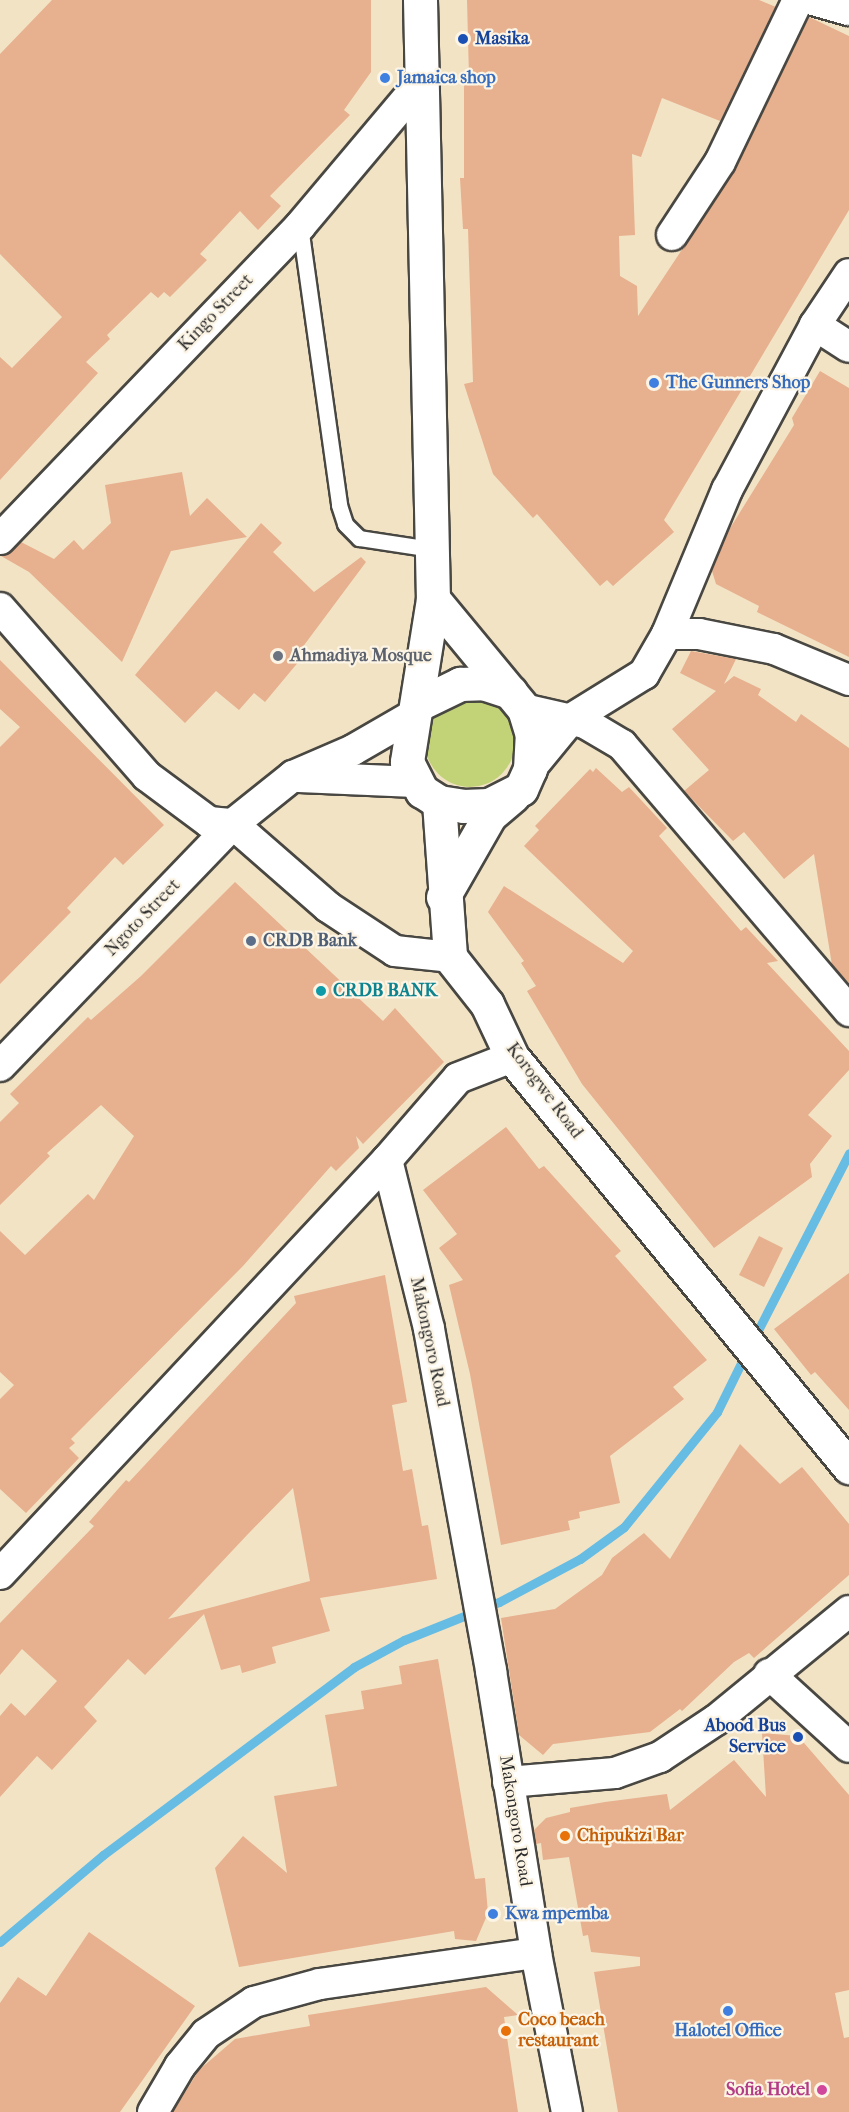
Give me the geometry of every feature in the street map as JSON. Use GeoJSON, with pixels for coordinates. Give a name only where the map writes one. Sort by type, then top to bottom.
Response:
{"type":"FeatureCollection","features":[{"type":"Feature","properties":{"kind":"main road"},"geometry":{"type":"LineString","coordinates":[[420,0],[433,599],[416,710],[406,750],[427,792],[450,957]]}},
{"type":"Feature","properties":{"kind":"main road"},"geometry":{"type":"LineString","coordinates":[[433,599],[518,700],[532,735],[526,779],[490,815],[443,897]]}},
{"type":"Feature","properties":{"kind":"main road"},"geometry":{"type":"LineString","coordinates":[[416,710],[445,688],[464,684],[483,683],[518,700]]}},
{"type":"Feature","properties":{"kind":"main road"},"geometry":{"type":"LineString","coordinates":[[427,792],[463,806],[489,805],[526,779]]}},
{"type":"Feature","properties":{"kind":"main road","name":"Korogwe Road"},"geometry":{"type":"LineString","coordinates":[[450,957],[487,1004],[512,1057],[794,1403],[849,1467]]}},
{"type":"Feature","properties":{"kind":"street"},"geometry":{"type":"LineString","coordinates":[[672,235],[720,162],[798,0]]}},
{"type":"Feature","properties":{"kind":"street"},"geometry":{"type":"LineString","coordinates":[[813,0],[849,10]]}},
{"type":"Feature","properties":{"kind":"street","name":"Kingo Street"},"geometry":{"type":"LineString","coordinates":[[0,539],[300,226],[423,80]]}},
{"type":"Feature","properties":{"kind":"street"},"geometry":{"type":"LineString","coordinates":[[526,779],[571,719],[644,674],[667,634],[727,490],[815,325],[849,274]]}},
{"type":"Feature","properties":{"kind":"street"},"geometry":{"type":"LineString","coordinates":[[815,325],[849,347]]}},
{"type":"Feature","properties":{"kind":"street"},"geometry":{"type":"LineString","coordinates":[[0,608],[147,776],[209,822],[233,824],[328,907],[395,951],[450,957]]}},
{"type":"Feature","properties":{"kind":"street"},"geometry":{"type":"LineString","coordinates":[[667,634],[699,634],[774,649],[849,680]]}},
{"type":"Feature","properties":{"kind":"street"},"geometry":{"type":"LineString","coordinates":[[518,700],[600,729],[622,745],[849,1011]]}},
{"type":"Feature","properties":{"kind":"street","name":"Ngoto Street"},"geometry":{"type":"LineString","coordinates":[[0,1066],[233,824],[293,777],[353,750],[416,710]]}},
{"type":"Feature","properties":{"kind":"street"},"geometry":{"type":"LineString","coordinates":[[293,777],[427,792]]}},
{"type":"Feature","properties":{"kind":"street"},"geometry":{"type":"LineString","coordinates":[[0,1574],[387,1160],[458,1078],[512,1057]]}},
{"type":"Feature","properties":{"kind":"street","name":"Makongoro Road"},"geometry":{"type":"LineString","coordinates":[[387,1160],[429,1329],[478,1595],[536,1953],[567,2112]]}},
{"type":"Feature","properties":{"kind":"street"},"geometry":{"type":"LineString","coordinates":[[508,1782],[615,1773],[660,1757],[708,1726],[849,1611]]}},
{"type":"Feature","properties":{"kind":"street"},"geometry":{"type":"LineString","coordinates":[[769,1674],[849,1747]]}},
{"type":"Feature","properties":{"kind":"street"},"geometry":{"type":"LineString","coordinates":[[153,2112],[180,2066],[206,2034],[254,2002],[320,1984],[536,1953]]}},
{"type":"Feature","properties":{"kind":"lane"},"geometry":{"type":"LineString","coordinates":[[300,226],[339,505],[345,524],[358,538],[431,549]]}},
{"type":"Feature","properties":{"kind":"green space"},"geometry":{"type":"Polygon","coordinates":[[[470,697],[487,701],[502,710],[511,725],[515,742],[511,759],[502,774],[487,783],[470,787],[453,783],[438,774],[429,759],[425,742],[429,725],[438,710],[453,701],[470,697]]]}},
{"type":"Feature","properties":{"kind":"building"},"geometry":{"type":"Polygon","coordinates":[[[52,0],[371,0],[371,72],[344,110],[350,115],[270,196],[281,206],[258,230],[240,211],[200,254],[207,260],[170,297],[164,292],[158,298],[151,292],[107,335],[110,339],[86,362],[98,373],[0,480],[0,357],[12,368],[62,317],[0,254],[0,54],[52,0]]]}},
{"type":"Feature","properties":{"kind":"building"},"geometry":{"type":"Polygon","coordinates":[[[467,0],[759,0],[776,7],[720,121],[662,98],[641,157],[632,154],[635,235],[619,236],[620,276],[637,286],[638,316],[734,171],[809,17],[849,36],[849,210],[664,520],[674,532],[613,586],[607,580],[600,586],[537,514],[533,518],[493,474],[464,384],[473,382],[468,229],[463,229],[460,178],[464,178],[464,77],[469,77],[467,0]]]}},
{"type":"Feature","properties":{"kind":"building"},"geometry":{"type":"Polygon","coordinates":[[[820,371],[849,388],[849,657],[757,612],[759,606],[716,584],[712,571],[729,530],[794,425],[792,418],[820,371]]]}},
{"type":"Feature","properties":{"kind":"building"},"geometry":{"type":"Polygon","coordinates":[[[182,472],[190,516],[207,498],[247,537],[171,551],[122,662],[29,572],[1,556],[21,542],[54,559],[74,540],[83,550],[111,523],[105,485],[182,472]]]}},
{"type":"Feature","properties":{"kind":"building"},"geometry":{"type":"Polygon","coordinates":[[[261,523],[282,543],[273,552],[314,592],[361,557],[366,562],[296,656],[300,660],[265,702],[254,693],[239,710],[216,691],[185,723],[135,675],[261,523]]]}},
{"type":"Feature","properties":{"kind":"building"},"geometry":{"type":"Polygon","coordinates":[[[691,651],[736,659],[724,684],[734,676],[761,689],[758,695],[796,722],[801,714],[849,748],[849,983],[832,965],[814,854],[784,879],[744,832],[733,841],[684,791],[709,770],[672,729],[716,691],[680,673],[691,651]]]}},
{"type":"Feature","properties":{"kind":"building"},"geometry":{"type":"Polygon","coordinates":[[[0,660],[164,825],[123,865],[115,857],[67,908],[71,912],[0,984],[0,747],[20,727],[0,709],[0,660]]]}},
{"type":"Feature","properties":{"kind":"building"},"geometry":{"type":"Polygon","coordinates":[[[596,768],[622,792],[629,787],[667,828],[659,836],[741,931],[746,927],[778,961],[767,963],[849,1051],[849,1070],[808,1115],[832,1136],[810,1164],[812,1177],[714,1248],[582,1084],[527,991],[536,986],[521,963],[524,961],[488,912],[504,886],[623,963],[633,951],[524,846],[539,830],[535,826],[590,769],[593,772],[596,768]]]}},
{"type":"Feature","properties":{"kind":"building"},"geometry":{"type":"Polygon","coordinates":[[[235,882],[383,1021],[395,1008],[444,1062],[363,1144],[356,1136],[359,1148],[336,1171],[331,1166],[243,1266],[71,1439],[75,1443],[69,1448],[79,1458],[26,1513],[0,1489],[0,1399],[14,1385],[0,1372],[0,1231],[25,1255],[88,1194],[94,1200],[134,1136],[101,1105],[47,1153],[50,1156],[0,1205],[0,1122],[19,1103],[10,1094],[88,1017],[91,1020],[141,976],[235,882]]]}},
{"type":"Feature","properties":{"kind":"building"},"geometry":{"type":"Polygon","coordinates":[[[506,1127],[539,1169],[544,1166],[621,1251],[615,1256],[707,1360],[673,1387],[684,1399],[610,1456],[620,1503],[579,1512],[580,1518],[568,1521],[570,1530],[501,1545],[470,1374],[449,1285],[463,1280],[439,1248],[457,1234],[423,1190],[506,1127]]]}},
{"type":"Feature","properties":{"kind":"building"},"geometry":{"type":"Polygon","coordinates":[[[759,1236],[783,1248],[764,1287],[739,1275],[759,1236]]]}},
{"type":"Feature","properties":{"kind":"building"},"geometry":{"type":"Polygon","coordinates":[[[849,1273],[849,1410],[815,1372],[811,1375],[774,1329],[849,1273]]]}},
{"type":"Feature","properties":{"kind":"building"},"geometry":{"type":"Polygon","coordinates":[[[385,1275],[407,1402],[392,1405],[403,1471],[412,1469],[422,1526],[428,1525],[437,1579],[320,1598],[330,1631],[272,1647],[276,1663],[242,1673],[240,1665],[221,1670],[204,1614],[145,1675],[128,1659],[84,1707],[97,1721],[52,1770],[37,1756],[0,1797],[0,1716],[11,1703],[25,1716],[57,1681],[22,1649],[0,1675],[0,1623],[94,1526],[89,1522],[126,1480],[129,1482],[296,1303],[294,1296],[385,1275]],[[293,1488],[168,1619],[310,1581],[293,1488]]]}},
{"type":"Feature","properties":{"kind":"building"},"geometry":{"type":"Polygon","coordinates":[[[740,1444],[780,1484],[802,1467],[849,1524],[849,1575],[754,1658],[749,1653],[734,1662],[682,1711],[680,1709],[650,1732],[553,1744],[543,1755],[519,1735],[501,1618],[555,1609],[602,1575],[612,1558],[644,1533],[670,1559],[740,1444]]]}},
{"type":"Feature","properties":{"kind":"building"},"geometry":{"type":"Polygon","coordinates":[[[438,1659],[475,1879],[485,1878],[488,1913],[476,1941],[455,1939],[454,1931],[239,1967],[215,1868],[243,1836],[287,1873],[274,1796],[337,1786],[325,1715],[364,1709],[361,1691],[402,1684],[399,1666],[438,1659]]]}},
{"type":"Feature","properties":{"kind":"building"},"geometry":{"type":"Polygon","coordinates":[[[762,1733],[798,1736],[849,1795],[849,1990],[835,1993],[844,2038],[849,2037],[849,2112],[618,2112],[594,1972],[640,1966],[640,1957],[591,1952],[588,1935],[583,1936],[569,1857],[543,1860],[541,1843],[536,1844],[534,1830],[546,1818],[570,1812],[570,1808],[605,1802],[667,1794],[670,1810],[734,1760],[766,1797],[762,1733]]]}},
{"type":"Feature","properties":{"kind":"building"},"geometry":{"type":"Polygon","coordinates":[[[89,1932],[195,2006],[120,2112],[0,2112],[0,2003],[18,1977],[46,1996],[89,1932]]]}},
{"type":"Feature","properties":{"kind":"building"},"geometry":{"type":"Polygon","coordinates":[[[486,1987],[518,2015],[504,2017],[518,2112],[173,2112],[199,2070],[235,2039],[310,2026],[308,2015],[486,1987]]]}},
{"type":"Feature","properties":{"kind":"waterway"},"geometry":{"type":"LineString","coordinates":[[753,1340],[849,1153]]}},
{"type":"Feature","properties":{"kind":"waterway"},"geometry":{"type":"LineString","coordinates":[[0,1942],[103,1855],[354,1667],[404,1640],[499,1602],[580,1559],[624,1527],[717,1412],[746,1353]]}},
{"type":"Feature","properties":{"kind":"place","name":"Masika"},"geometry":{"type":"Point","coordinates":[463,39]}},
{"type":"Feature","properties":{"kind":"place","name":"Jamaica shop"},"geometry":{"type":"Point","coordinates":[385,78]}},
{"type":"Feature","properties":{"kind":"place","name":"The Gunners Shop"},"geometry":{"type":"Point","coordinates":[654,383]}},
{"type":"Feature","properties":{"kind":"place","name":"Ahmadiya Mosque"},"geometry":{"type":"Point","coordinates":[278,656]}},
{"type":"Feature","properties":{"kind":"place","name":"CRDB Bank"},"geometry":{"type":"Point","coordinates":[251,941]}},
{"type":"Feature","properties":{"kind":"place","name":"CRDB BANK"},"geometry":{"type":"Point","coordinates":[321,991]}},
{"type":"Feature","properties":{"kind":"place","name":"Abood Bus Service"},"geometry":{"type":"Point","coordinates":[798,1737]}},
{"type":"Feature","properties":{"kind":"place","name":"Chipukizi Bar"},"geometry":{"type":"Point","coordinates":[565,1836]}},
{"type":"Feature","properties":{"kind":"place","name":"Kwa mpemba"},"geometry":{"type":"Point","coordinates":[493,1914]}},
{"type":"Feature","properties":{"kind":"place","name":"Halotel Office"},"geometry":{"type":"Point","coordinates":[728,2011]}},
{"type":"Feature","properties":{"kind":"place","name":"Coco beach restaurant"},"geometry":{"type":"Point","coordinates":[506,2031]}},
{"type":"Feature","properties":{"kind":"place","name":"Sofia Hotel"},"geometry":{"type":"Point","coordinates":[822,2090]}}]}
